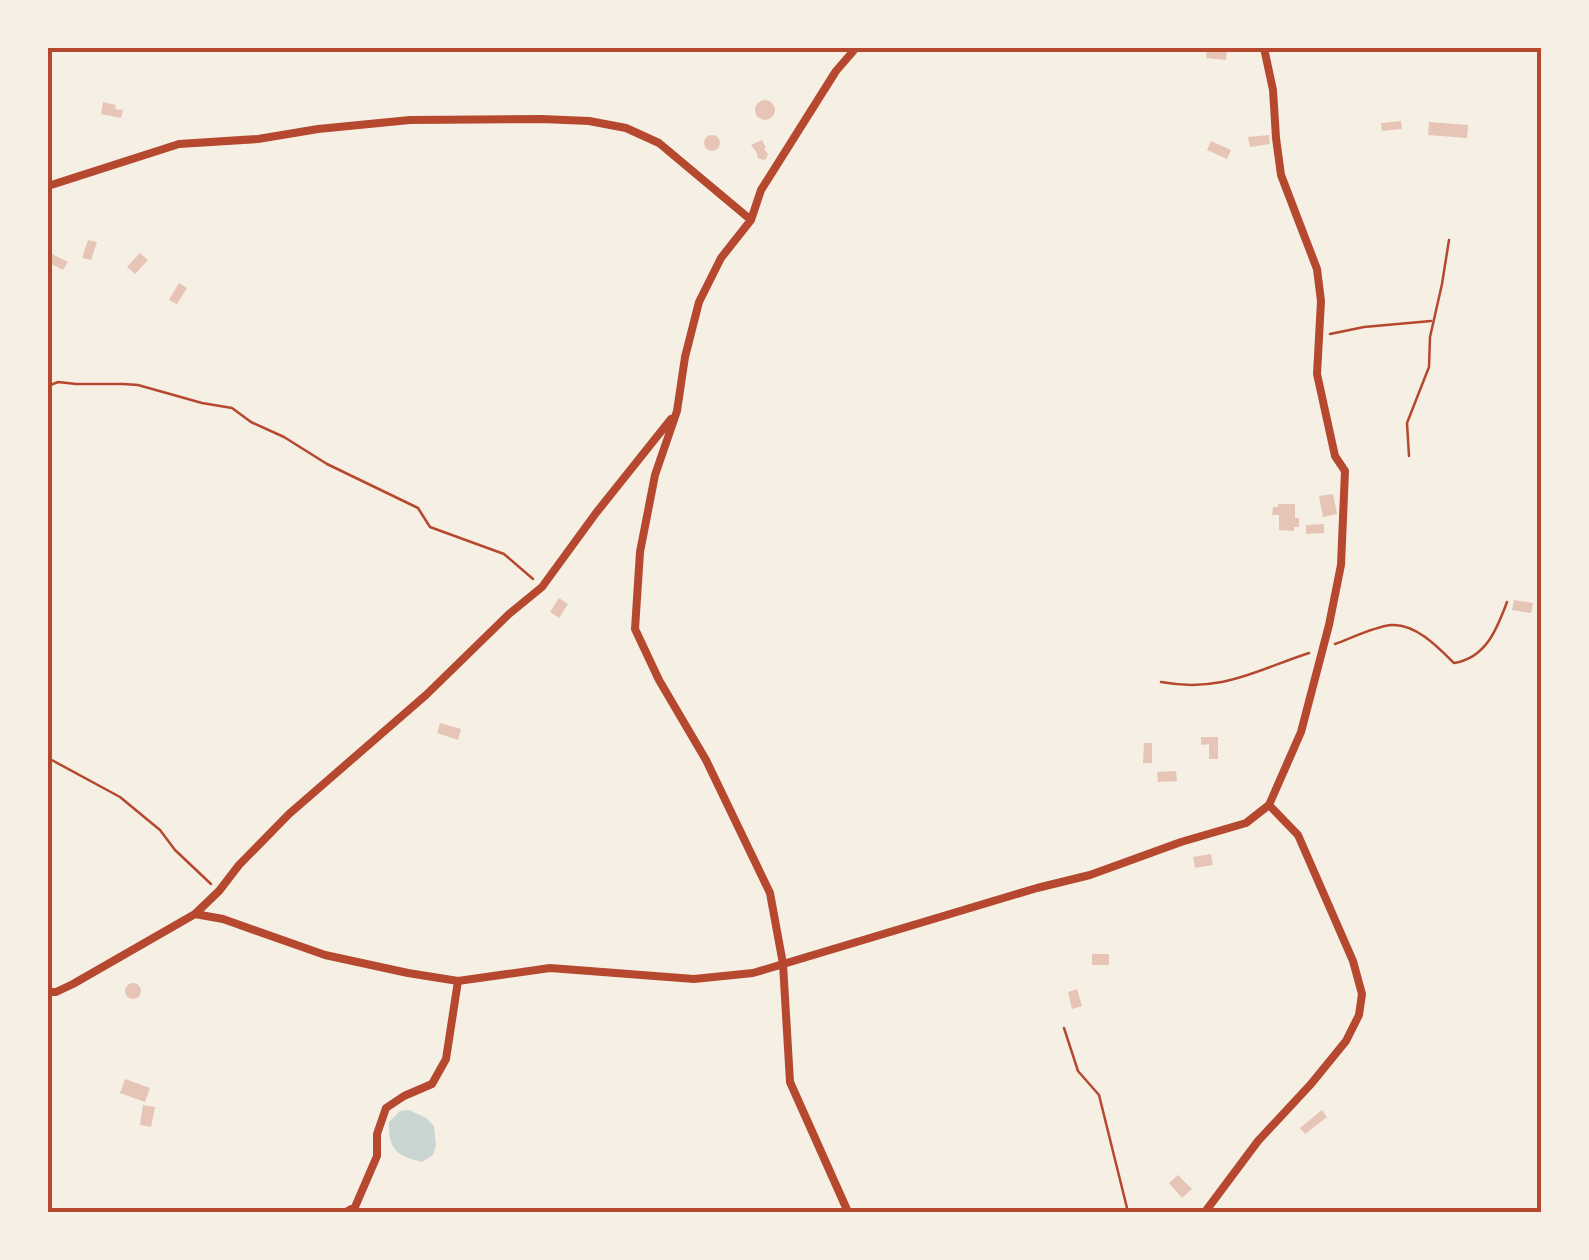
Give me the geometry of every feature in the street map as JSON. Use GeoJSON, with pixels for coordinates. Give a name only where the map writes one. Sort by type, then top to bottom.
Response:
{"type":"FeatureCollection","features":[{"type":"Feature","properties":{"kind":"street"},"geometry":{"type":"LineString","coordinates":[[848,1212],[790,1082],[783,964],[770,893],[706,760],[635,629],[640,552],[655,475],[677,411],[685,356],[699,302],[721,258],[751,220],[761,190],[836,71],[856,48]]}},
{"type":"Feature","properties":{"kind":"street"},"geometry":{"type":"LineString","coordinates":[[194,914],[325,955],[458,981],[550,968],[694,979],[753,973],[1090,875],[1246,823],[1268,805],[1301,732],[1342,565],[1345,470],[1335,456],[1317,374],[1322,301],[1317,269],[1281,175],[1275,103],[1264,48]]}},
{"type":"Feature","properties":{"kind":"street"},"geometry":{"type":"LineString","coordinates":[[48,186],[179,144],[258,139],[410,120],[589,121],[626,128],[659,143],[751,220]]}},
{"type":"Feature","properties":{"kind":"street"},"geometry":{"type":"LineString","coordinates":[[48,992],[73,984],[194,914],[219,892],[239,865],[290,814],[542,587],[677,411]]}},
{"type":"Feature","properties":{"kind":"street"},"geometry":{"type":"LineString","coordinates":[[1204,1212],[1258,1141],[1346,1041],[1359,1015],[1362,994],[1353,961],[1298,835],[1268,805]]}},
{"type":"Feature","properties":{"kind":"street"},"geometry":{"type":"LineString","coordinates":[[346,1212],[354,1208],[377,1156],[377,1134],[386,1108],[432,1084],[446,1059],[458,981]]}},
{"type":"Feature","properties":{"kind":"path"},"geometry":{"type":"LineString","coordinates":[[1408,456],[1407,423],[1429,367],[1430,337],[1449,240]]}},
{"type":"Feature","properties":{"kind":"path"},"geometry":{"type":"LineString","coordinates":[[1318,336],[1433,320]]}},
{"type":"Feature","properties":{"kind":"path"},"geometry":{"type":"LineString","coordinates":[[48,386],[58,382],[138,385],[202,404],[232,408],[328,464],[418,508],[430,527],[504,554],[542,587]]}},
{"type":"Feature","properties":{"kind":"path"},"geometry":{"type":"LineString","coordinates":[[1161,682],[1200,686],[1230,682],[1393,625],[1433,642],[1454,663],[1464,661],[1484,648],[1507,602]]}},
{"type":"Feature","properties":{"kind":"path"},"geometry":{"type":"LineString","coordinates":[[48,758],[120,797],[160,830],[219,892]]}},
{"type":"Feature","properties":{"kind":"path"},"geometry":{"type":"LineString","coordinates":[[1064,1028],[1078,1071],[1099,1096],[1128,1212]]}},
{"type":"Feature","properties":{"kind":"shaded area"},"geometry":{"type":"Polygon","coordinates":[[[409,1110],[434,1126],[433,1155],[422,1162],[400,1154],[390,1139],[389,1122],[400,1111],[409,1110]]]}},
{"type":"Feature","properties":{"kind":"building"},"geometry":{"type":"Polygon","coordinates":[[[1207,48],[1227,48],[1226,60],[1206,58],[1207,48]]]}},
{"type":"Feature","properties":{"kind":"building"},"geometry":{"type":"Polygon","coordinates":[[[765,100],[775,110],[765,120],[755,110],[765,100]]]}},
{"type":"Feature","properties":{"kind":"building"},"geometry":{"type":"Polygon","coordinates":[[[103,102],[123,110],[121,118],[101,114],[103,102]]]}},
{"type":"Feature","properties":{"kind":"building"},"geometry":{"type":"Polygon","coordinates":[[[1401,121],[1402,129],[1382,131],[1381,123],[1401,121]]]}},
{"type":"Feature","properties":{"kind":"building"},"geometry":{"type":"Polygon","coordinates":[[[1429,122],[1468,125],[1467,138],[1428,135],[1429,122]]]}},
{"type":"Feature","properties":{"kind":"building"},"geometry":{"type":"Polygon","coordinates":[[[712,135],[720,143],[712,151],[704,143],[712,135]]]}},
{"type":"Feature","properties":{"kind":"building"},"geometry":{"type":"Polygon","coordinates":[[[1269,135],[1270,144],[1250,147],[1248,137],[1269,135]]]}},
{"type":"Feature","properties":{"kind":"building"},"geometry":{"type":"Polygon","coordinates":[[[762,140],[768,154],[763,160],[751,145],[762,140]]]}},
{"type":"Feature","properties":{"kind":"building"},"geometry":{"type":"Polygon","coordinates":[[[1211,141],[1231,150],[1227,159],[1207,150],[1211,141]]]}},
{"type":"Feature","properties":{"kind":"building"},"geometry":{"type":"Polygon","coordinates":[[[88,240],[97,242],[91,260],[82,258],[88,240]]]}},
{"type":"Feature","properties":{"kind":"building"},"geometry":{"type":"Polygon","coordinates":[[[50,253],[68,262],[63,270],[48,262],[50,253]]]}},
{"type":"Feature","properties":{"kind":"building"},"geometry":{"type":"Polygon","coordinates":[[[140,253],[148,260],[135,274],[127,267],[140,253]]]}},
{"type":"Feature","properties":{"kind":"building"},"geometry":{"type":"Polygon","coordinates":[[[179,283],[187,288],[177,304],[169,300],[179,283]]]}},
{"type":"Feature","properties":{"kind":"building"},"geometry":{"type":"Polygon","coordinates":[[[1333,494],[1337,514],[1323,517],[1319,496],[1333,494]]]}},
{"type":"Feature","properties":{"kind":"building"},"geometry":{"type":"Polygon","coordinates":[[[1278,504],[1295,504],[1299,527],[1294,527],[1294,531],[1279,530],[1279,515],[1272,515],[1278,504]]]}},
{"type":"Feature","properties":{"kind":"building"},"geometry":{"type":"Polygon","coordinates":[[[1324,524],[1324,533],[1306,534],[1306,525],[1324,524]]]}},
{"type":"Feature","properties":{"kind":"building"},"geometry":{"type":"Polygon","coordinates":[[[559,598],[568,604],[559,618],[550,612],[559,598]]]}},
{"type":"Feature","properties":{"kind":"building"},"geometry":{"type":"Polygon","coordinates":[[[1514,600],[1533,603],[1531,613],[1512,610],[1514,600]]]}},
{"type":"Feature","properties":{"kind":"building"},"geometry":{"type":"Polygon","coordinates":[[[440,723],[461,729],[458,740],[437,733],[440,723]]]}},
{"type":"Feature","properties":{"kind":"building"},"geometry":{"type":"Polygon","coordinates":[[[1201,737],[1218,737],[1218,759],[1209,759],[1209,744],[1201,745],[1201,737]]]}},
{"type":"Feature","properties":{"kind":"building"},"geometry":{"type":"Polygon","coordinates":[[[1144,743],[1152,743],[1152,763],[1143,763],[1144,743]]]}},
{"type":"Feature","properties":{"kind":"building"},"geometry":{"type":"Polygon","coordinates":[[[1176,771],[1177,781],[1158,782],[1157,772],[1176,771]]]}},
{"type":"Feature","properties":{"kind":"building"},"geometry":{"type":"Polygon","coordinates":[[[1211,854],[1213,865],[1195,868],[1193,857],[1211,854]]]}},
{"type":"Feature","properties":{"kind":"building"},"geometry":{"type":"Polygon","coordinates":[[[1092,954],[1109,954],[1109,965],[1092,965],[1092,954]]]}},
{"type":"Feature","properties":{"kind":"building"},"geometry":{"type":"Polygon","coordinates":[[[133,983],[141,991],[133,999],[125,991],[133,983]]]}},
{"type":"Feature","properties":{"kind":"building"},"geometry":{"type":"Polygon","coordinates":[[[1077,989],[1082,1006],[1072,1009],[1068,992],[1077,989]]]}},
{"type":"Feature","properties":{"kind":"building"},"geometry":{"type":"Polygon","coordinates":[[[125,1079],[150,1088],[145,1102],[120,1093],[125,1079]]]}},
{"type":"Feature","properties":{"kind":"building"},"geometry":{"type":"Polygon","coordinates":[[[143,1105],[155,1107],[151,1127],[140,1125],[143,1105]]]}},
{"type":"Feature","properties":{"kind":"building"},"geometry":{"type":"Polygon","coordinates":[[[1322,1110],[1327,1117],[1305,1134],[1300,1128],[1322,1110]]]}},
{"type":"Feature","properties":{"kind":"building"},"geometry":{"type":"Polygon","coordinates":[[[1178,1175],[1192,1189],[1182,1198],[1169,1183],[1178,1175]]]}}]}
